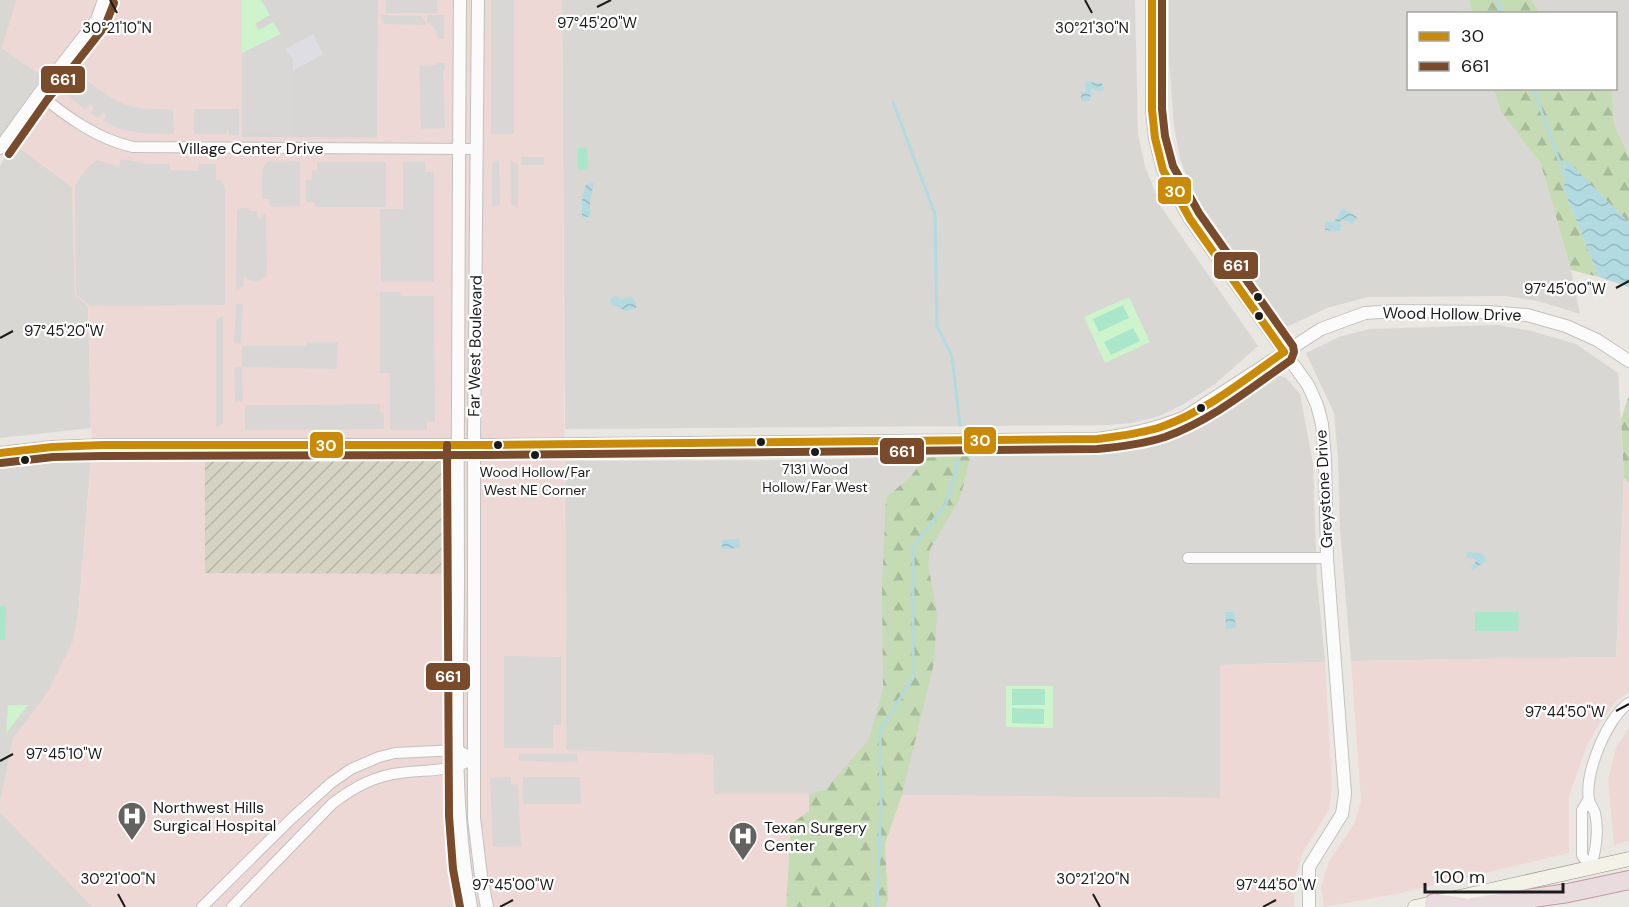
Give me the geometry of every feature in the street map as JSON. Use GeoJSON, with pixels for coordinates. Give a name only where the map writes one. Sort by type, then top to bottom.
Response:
{"type":"FeatureCollection","features":[{"type":"Feature","properties":{"kind":"highway"},"geometry":{"type":"LineString","coordinates":[[1472,907],[1568,893],[1629,880]]}},
{"type":"Feature","properties":{"kind":"highway"},"geometry":{"type":"LineString","coordinates":[[1434,903],[1462,907]]}},
{"type":"Feature","properties":{"kind":"main road"},"geometry":{"type":"LineString","coordinates":[[1415,907],[1629,859]]}},
{"type":"Feature","properties":{"kind":"street"},"geometry":{"type":"LineString","coordinates":[[0,148],[97,20],[104,0]]}},
{"type":"Feature","properties":{"kind":"street","name":"Far West Boulevard"},"geometry":{"type":"LineString","coordinates":[[460,0],[457,445],[458,767],[459,816],[464,868],[471,907]]}},
{"type":"Feature","properties":{"kind":"street","name":"Far West Boulevard"},"geometry":{"type":"LineString","coordinates":[[478,0],[474,759],[475,822],[487,907]]}},
{"type":"Feature","properties":{"kind":"street","name":"Greystone Drive"},"geometry":{"type":"LineString","coordinates":[[1152,0],[1152,110],[1155,138],[1163,170],[1190,219],[1308,385],[1322,424],[1326,476],[1327,558],[1345,795],[1342,814],[1309,867],[1309,907]]}},
{"type":"Feature","properties":{"kind":"street","name":"Village Center Drive"},"geometry":{"type":"LineString","coordinates":[[39,94],[86,128],[118,143],[133,147],[477,150]]}},
{"type":"Feature","properties":{"kind":"street","name":"Wood Hollow Drive"},"geometry":{"type":"LineString","coordinates":[[0,453],[52,447],[103,445],[474,445],[1097,439],[1162,427],[1185,417],[1321,329],[1365,313],[1396,311],[1488,312],[1527,315],[1566,326],[1596,340],[1629,361]]}},
{"type":"Feature","properties":{"kind":"street"},"geometry":{"type":"LineString","coordinates":[[1188,558],[1327,558]]}},
{"type":"Feature","properties":{"kind":"street"},"geometry":{"type":"LineString","coordinates":[[1590,868],[1596,852],[1595,814],[1589,800],[1591,777],[1597,753],[1610,724],[1629,703]]}},
{"type":"Feature","properties":{"kind":"street"},"geometry":{"type":"LineString","coordinates":[[202,907],[291,819],[331,783],[351,769],[395,753],[458,750],[474,759]]}},
{"type":"Feature","properties":{"kind":"street"},"geometry":{"type":"LineString","coordinates":[[232,907],[332,804],[363,782],[396,773],[458,767],[474,759]]}},
{"type":"Feature","properties":{"kind":"street"},"geometry":{"type":"LineString","coordinates":[[291,819],[308,828]]}},
{"type":"Feature","properties":{"kind":"shaded area"},"geometry":{"type":"Polygon","coordinates":[[[0,0],[17,0],[2,48],[43,76],[0,137],[0,0]]]}},
{"type":"Feature","properties":{"kind":"shaded area"},"geometry":{"type":"Polygon","coordinates":[[[17,0],[562,0],[566,750],[713,755],[714,794],[809,794],[809,811],[791,825],[786,907],[93,907],[0,812],[13,739],[47,694],[73,642],[78,616],[92,452],[88,306],[75,295],[72,187],[13,143],[55,85],[2,48],[17,0]]]}},
{"type":"Feature","properties":{"kind":"shaded area"},"geometry":{"type":"Polygon","coordinates":[[[242,0],[378,0],[377,138],[242,137],[242,0]]]}},
{"type":"Feature","properties":{"kind":"shaded area"},"geometry":{"type":"Polygon","coordinates":[[[386,0],[437,0],[438,13],[386,13],[386,0]]]}},
{"type":"Feature","properties":{"kind":"shaded area"},"geometry":{"type":"Polygon","coordinates":[[[491,0],[514,0],[514,134],[491,134],[491,0]]]}},
{"type":"Feature","properties":{"kind":"shaded area"},"geometry":{"type":"Polygon","coordinates":[[[562,0],[1135,0],[1138,134],[1145,166],[1161,207],[1258,346],[1215,384],[1184,404],[1159,416],[1132,423],[565,429],[562,0]]]}},
{"type":"Feature","properties":{"kind":"shaded area"},"geometry":{"type":"Polygon","coordinates":[[[1169,0],[1469,0],[1472,12],[1407,12],[1407,90],[1494,90],[1501,112],[1541,164],[1571,270],[1580,314],[1538,301],[1505,296],[1368,297],[1327,308],[1287,327],[1195,196],[1180,159],[1174,126],[1169,59],[1169,0]]]}},
{"type":"Feature","properties":{"kind":"shaded area"},"geometry":{"type":"Polygon","coordinates":[[[1532,0],[1629,0],[1629,156],[1614,124],[1612,90],[1617,90],[1617,12],[1539,12],[1532,0]]]}},
{"type":"Feature","properties":{"kind":"shaded area"},"geometry":{"type":"Polygon","coordinates":[[[380,15],[422,16],[427,25],[384,24],[380,15]]]}},
{"type":"Feature","properties":{"kind":"shaded area"},"geometry":{"type":"Polygon","coordinates":[[[427,15],[444,15],[444,39],[438,39],[437,32],[430,23],[427,23],[427,15]]]}},
{"type":"Feature","properties":{"kind":"shaded area"},"geometry":{"type":"Polygon","coordinates":[[[283,33],[288,42],[282,47],[293,60],[293,137],[273,137],[272,131],[242,131],[242,53],[283,33]]]}},
{"type":"Feature","properties":{"kind":"shaded area"},"geometry":{"type":"Polygon","coordinates":[[[313,34],[323,54],[293,71],[293,60],[285,49],[313,34]]]}},
{"type":"Feature","properties":{"kind":"shaded area"},"geometry":{"type":"Polygon","coordinates":[[[437,63],[445,63],[443,71],[445,128],[421,129],[419,66],[437,65],[437,63]]]}},
{"type":"Feature","properties":{"kind":"shaded area"},"geometry":{"type":"Polygon","coordinates":[[[78,75],[113,99],[126,105],[173,110],[174,134],[140,133],[121,129],[103,121],[106,114],[103,113],[98,118],[90,113],[94,109],[91,104],[85,109],[64,94],[78,75]]]}},
{"type":"Feature","properties":{"kind":"shaded area"},"geometry":{"type":"Polygon","coordinates":[[[194,109],[239,109],[239,135],[229,135],[228,127],[226,134],[194,134],[194,109]]]}},
{"type":"Feature","properties":{"kind":"shaded area"},"geometry":{"type":"Polygon","coordinates":[[[13,143],[72,187],[75,295],[88,306],[91,428],[0,438],[0,166],[13,143]]]}},
{"type":"Feature","properties":{"kind":"shaded area"},"geometry":{"type":"Polygon","coordinates":[[[521,157],[544,157],[544,165],[521,165],[521,157]]]}},
{"type":"Feature","properties":{"kind":"shaded area"},"geometry":{"type":"Polygon","coordinates":[[[121,159],[148,164],[170,164],[170,170],[198,171],[199,164],[216,164],[216,180],[221,180],[225,188],[225,305],[90,306],[76,294],[75,186],[88,166],[98,160],[119,167],[121,159]]]}},
{"type":"Feature","properties":{"kind":"shaded area"},"geometry":{"type":"Polygon","coordinates":[[[499,160],[500,204],[492,207],[492,164],[499,160]]]}},
{"type":"Feature","properties":{"kind":"shaded area"},"geometry":{"type":"Polygon","coordinates":[[[510,160],[518,164],[518,208],[511,204],[510,160]]]}},
{"type":"Feature","properties":{"kind":"shaded area"},"geometry":{"type":"Polygon","coordinates":[[[300,161],[300,206],[270,207],[269,199],[262,199],[262,169],[267,162],[300,161]]]}},
{"type":"Feature","properties":{"kind":"shaded area"},"geometry":{"type":"Polygon","coordinates":[[[317,162],[386,162],[386,207],[315,207],[315,202],[306,202],[306,180],[312,180],[312,170],[317,170],[317,162]]]}},
{"type":"Feature","properties":{"kind":"shaded area"},"geometry":{"type":"Polygon","coordinates":[[[403,162],[425,162],[425,172],[434,172],[434,282],[381,282],[380,209],[403,209],[403,162]]]}},
{"type":"Feature","properties":{"kind":"shaded area"},"geometry":{"type":"Polygon","coordinates":[[[244,207],[257,211],[258,218],[266,213],[267,276],[258,281],[251,281],[244,277],[244,286],[236,290],[237,210],[244,207]]]}},
{"type":"Feature","properties":{"kind":"shaded area"},"geometry":{"type":"Polygon","coordinates":[[[380,292],[400,292],[401,296],[434,296],[435,422],[427,422],[427,430],[390,430],[390,373],[380,373],[380,292]]]}},
{"type":"Feature","properties":{"kind":"shaded area"},"geometry":{"type":"Polygon","coordinates":[[[236,304],[243,304],[241,344],[234,343],[236,304]]]}},
{"type":"Feature","properties":{"kind":"shaded area"},"geometry":{"type":"Polygon","coordinates":[[[223,316],[223,424],[216,427],[216,320],[223,316]]]}},
{"type":"Feature","properties":{"kind":"shaded area"},"geometry":{"type":"Polygon","coordinates":[[[1498,325],[1532,331],[1576,344],[1618,373],[1624,478],[1616,657],[1351,661],[1340,529],[1334,413],[1306,353],[1339,337],[1370,329],[1498,325]]]}},
{"type":"Feature","properties":{"kind":"shaded area"},"geometry":{"type":"Polygon","coordinates":[[[307,342],[338,342],[337,369],[242,367],[242,346],[307,346],[307,342]]]}},
{"type":"Feature","properties":{"kind":"shaded area"},"geometry":{"type":"Polygon","coordinates":[[[234,367],[242,367],[243,402],[235,402],[234,367]]]}},
{"type":"Feature","properties":{"kind":"shaded area"},"geometry":{"type":"Polygon","coordinates":[[[1278,375],[1286,378],[1300,394],[1313,464],[1317,580],[1325,662],[1220,665],[1220,798],[714,794],[712,755],[566,751],[565,461],[802,460],[1123,451],[1147,448],[1198,428],[1278,375]]]}},
{"type":"Feature","properties":{"kind":"shaded area"},"geometry":{"type":"Polygon","coordinates":[[[380,404],[380,412],[384,413],[384,429],[245,430],[245,405],[380,404]]]}},
{"type":"Feature","properties":{"kind":"shaded area"},"geometry":{"type":"Polygon","coordinates":[[[451,455],[452,574],[205,573],[205,456],[451,455]]]}},
{"type":"Feature","properties":{"kind":"shaded area"},"geometry":{"type":"Polygon","coordinates":[[[57,459],[91,459],[78,616],[73,642],[47,694],[13,739],[0,803],[0,468],[57,459]]]}},
{"type":"Feature","properties":{"kind":"shaded area"},"geometry":{"type":"Polygon","coordinates":[[[1624,478],[1629,483],[1629,692],[1617,700],[1599,724],[1586,748],[1569,796],[1569,853],[1397,894],[1324,907],[1321,887],[1329,861],[1354,824],[1361,801],[1351,661],[1616,657],[1624,478]]]}},
{"type":"Feature","properties":{"kind":"shaded area"},"geometry":{"type":"Polygon","coordinates":[[[504,656],[561,657],[561,725],[553,725],[553,748],[504,748],[504,656]]]}},
{"type":"Feature","properties":{"kind":"shaded area"},"geometry":{"type":"Polygon","coordinates":[[[1325,662],[1332,786],[1329,810],[1302,854],[1295,879],[1294,907],[886,907],[888,900],[885,844],[902,795],[1220,798],[1220,665],[1325,662]]]}},
{"type":"Feature","properties":{"kind":"shaded area"},"geometry":{"type":"Polygon","coordinates":[[[1629,728],[1629,841],[1614,845],[1608,780],[1616,748],[1629,728]]]}},
{"type":"Feature","properties":{"kind":"shaded area"},"geometry":{"type":"Polygon","coordinates":[[[519,754],[577,754],[577,762],[519,761],[519,754]]]}},
{"type":"Feature","properties":{"kind":"shaded area"},"geometry":{"type":"Polygon","coordinates":[[[511,777],[511,785],[518,784],[521,846],[493,847],[490,778],[511,777]]]}},
{"type":"Feature","properties":{"kind":"shaded area"},"geometry":{"type":"Polygon","coordinates":[[[523,777],[580,777],[581,804],[524,804],[523,777]]]}},
{"type":"Feature","properties":{"kind":"shaded area"},"geometry":{"type":"Polygon","coordinates":[[[0,812],[93,907],[0,907],[0,812]]]}},
{"type":"Feature","properties":{"kind":"green space"},"geometry":{"type":"Polygon","coordinates":[[[242,0],[261,0],[270,15],[255,24],[259,30],[273,22],[281,35],[242,53],[242,0]]]}},
{"type":"Feature","properties":{"kind":"green space"},"geometry":{"type":"Polygon","coordinates":[[[1469,0],[1532,0],[1539,12],[1472,12],[1469,0]]]}},
{"type":"Feature","properties":{"kind":"green space"},"geometry":{"type":"Polygon","coordinates":[[[1494,90],[1612,90],[1614,124],[1629,156],[1629,223],[1565,159],[1564,190],[1599,277],[1571,270],[1541,164],[1501,112],[1494,90]]]}},
{"type":"Feature","properties":{"kind":"green space"},"geometry":{"type":"Polygon","coordinates":[[[578,148],[587,148],[588,170],[578,170],[578,148]]]}},
{"type":"Feature","properties":{"kind":"green space"},"geometry":{"type":"Polygon","coordinates":[[[1129,297],[1150,342],[1105,363],[1084,317],[1129,297]]]}},
{"type":"Feature","properties":{"kind":"green space"},"geometry":{"type":"Polygon","coordinates":[[[1123,305],[1129,318],[1099,332],[1093,319],[1123,305]]]}},
{"type":"Feature","properties":{"kind":"green space"},"geometry":{"type":"Polygon","coordinates":[[[1133,328],[1140,341],[1111,355],[1104,342],[1133,328]]]}},
{"type":"Feature","properties":{"kind":"green space"},"geometry":{"type":"Polygon","coordinates":[[[1629,395],[1629,483],[1624,478],[1621,419],[1629,395]]]}},
{"type":"Feature","properties":{"kind":"green space"},"geometry":{"type":"Polygon","coordinates":[[[971,455],[960,499],[930,549],[928,564],[937,614],[934,663],[902,795],[885,844],[888,900],[886,907],[786,907],[791,824],[809,811],[809,794],[825,790],[869,739],[883,689],[882,586],[886,498],[912,475],[924,458],[971,455]]]}},
{"type":"Feature","properties":{"kind":"green space"},"geometry":{"type":"Polygon","coordinates":[[[0,606],[6,606],[5,640],[0,640],[0,606]]]}},
{"type":"Feature","properties":{"kind":"green space"},"geometry":{"type":"Polygon","coordinates":[[[1475,612],[1519,612],[1518,631],[1475,631],[1475,612]]]}},
{"type":"Feature","properties":{"kind":"green space"},"geometry":{"type":"Polygon","coordinates":[[[1006,686],[1053,686],[1053,728],[1006,727],[1006,686]]]}},
{"type":"Feature","properties":{"kind":"green space"},"geometry":{"type":"Polygon","coordinates":[[[1012,689],[1045,689],[1045,705],[1012,705],[1012,689]]]}},
{"type":"Feature","properties":{"kind":"green space"},"geometry":{"type":"Polygon","coordinates":[[[8,705],[28,705],[6,733],[8,705]]]}},
{"type":"Feature","properties":{"kind":"green space"},"geometry":{"type":"Polygon","coordinates":[[[1012,708],[1044,709],[1044,724],[1012,723],[1012,708]]]}},
{"type":"Feature","properties":{"kind":"water"},"geometry":{"type":"Polygon","coordinates":[[[1085,82],[1102,83],[1104,90],[1091,89],[1090,101],[1081,101],[1081,92],[1086,92],[1085,82]]]}},
{"type":"Feature","properties":{"kind":"water"},"geometry":{"type":"Polygon","coordinates":[[[1565,158],[1629,223],[1629,287],[1599,277],[1564,190],[1565,158]]]}},
{"type":"Feature","properties":{"kind":"water"},"geometry":{"type":"Polygon","coordinates":[[[594,183],[590,200],[590,217],[582,217],[582,199],[586,184],[594,183]]]}},
{"type":"Feature","properties":{"kind":"water"},"geometry":{"type":"Polygon","coordinates":[[[1343,208],[1357,217],[1353,225],[1342,219],[1339,223],[1342,225],[1339,231],[1325,230],[1325,222],[1334,222],[1343,208]]]}},
{"type":"Feature","properties":{"kind":"water"},"geometry":{"type":"Polygon","coordinates":[[[614,296],[621,299],[632,297],[636,308],[626,311],[611,304],[610,300],[614,296]]]}},
{"type":"Feature","properties":{"kind":"water"},"geometry":{"type":"Polygon","coordinates":[[[739,539],[740,548],[722,549],[722,540],[739,539]]]}},
{"type":"Feature","properties":{"kind":"water"},"geometry":{"type":"Polygon","coordinates":[[[1467,552],[1481,553],[1485,557],[1485,562],[1472,570],[1471,567],[1476,561],[1473,558],[1466,558],[1467,552]]]}},
{"type":"Feature","properties":{"kind":"water"},"geometry":{"type":"Polygon","coordinates":[[[1225,612],[1234,612],[1236,628],[1226,629],[1225,612]]]}},
{"type":"Feature","properties":{"kind":"waterway"},"geometry":{"type":"LineString","coordinates":[[1496,0],[1502,12]]}},
{"type":"Feature","properties":{"kind":"waterway"},"geometry":{"type":"LineString","coordinates":[[1534,90],[1565,177]]}},
{"type":"Feature","properties":{"kind":"waterway"},"geometry":{"type":"LineString","coordinates":[[893,102],[935,214],[937,326],[952,356],[960,425]]}},
{"type":"Feature","properties":{"kind":"waterway"},"geometry":{"type":"LineString","coordinates":[[877,907],[881,803],[880,730],[913,678],[913,547],[946,504],[959,460]]}},
{"type":"Feature","properties":{"kind":"transit line","name":"30"},"geometry":{"type":"LineString","coordinates":[[1152,0],[1152,110],[1155,138],[1163,170],[1190,219],[1284,352]]}},
{"type":"Feature","properties":{"kind":"transit line","name":"661"},"geometry":{"type":"LineString","coordinates":[[1,463],[53,457],[103,456],[1097,449],[1131,445],[1165,437],[1199,422],[1231,403],[1291,360],[1294,352],[1293,346],[1199,213],[1173,166],[1165,136],[1162,109],[1162,0]]}},
{"type":"Feature","properties":{"kind":"transit line","name":"661"},"geometry":{"type":"LineString","coordinates":[[9,154],[47,100],[105,26],[114,3]]}},
{"type":"Feature","properties":{"kind":"transit line","name":"30"},"geometry":{"type":"LineString","coordinates":[[0,453],[52,447],[103,445],[489,445],[1097,439],[1145,431],[1178,420],[1225,394],[1284,352]]}},
{"type":"Feature","properties":{"kind":"transit line","name":"661"},"geometry":{"type":"LineString","coordinates":[[447,445],[449,816],[453,869],[460,907]]}},
{"type":"Feature","properties":{"kind":"place","name":"7131 Wood Hollow/Far West"},"geometry":{"type":"Point","coordinates":[815,452]}},
{"type":"Feature","properties":{"kind":"place","name":"Wood Hollow/Far West NE Corner"},"geometry":{"type":"Point","coordinates":[535,455]}},
{"type":"Feature","properties":{"kind":"place","name":"Northwest Hills Surgical Hospital"},"geometry":{"type":"Point","coordinates":[132,842]}},
{"type":"Feature","properties":{"kind":"place","name":"Texan Surgery Center"},"geometry":{"type":"Point","coordinates":[743,862]}}]}
